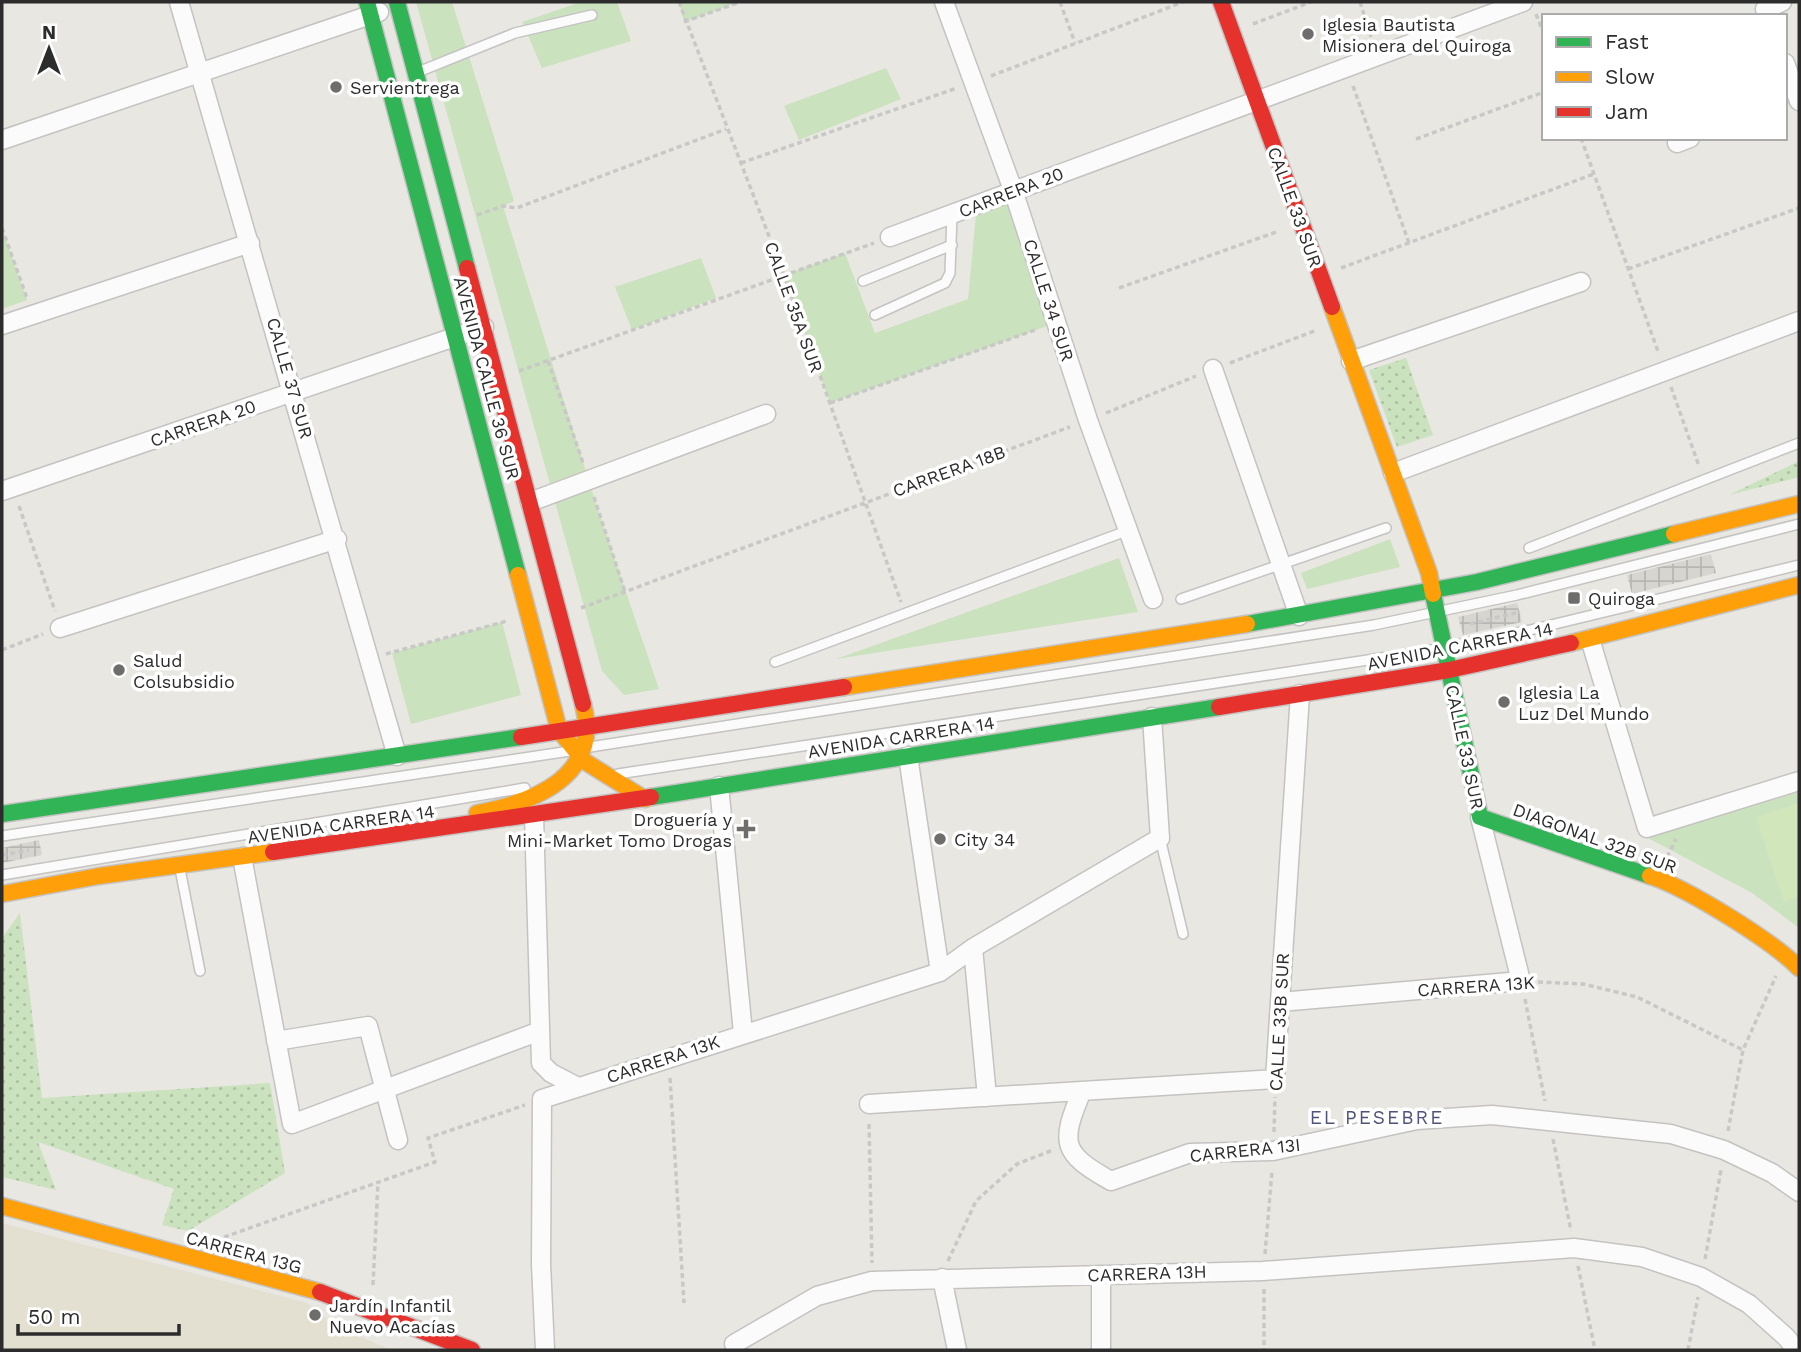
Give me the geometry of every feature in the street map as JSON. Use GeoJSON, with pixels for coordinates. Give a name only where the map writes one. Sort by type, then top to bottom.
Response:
{"type":"FeatureCollection","features":[{"type":"Feature","properties":{"kind":"main road","name":"CALLE 33 SUR"},"geometry":{"type":"LineString","coordinates":[[1221,2],[1393,473],[1433,591],[1480,817]]}},
{"type":"Feature","properties":{"kind":"main road","name":"AVENIDA CALLE 36 SUR"},"geometry":{"type":"LineString","coordinates":[[398,4],[414,74],[456,222],[589,726],[580,752]]}},
{"type":"Feature","properties":{"kind":"main road","name":"AVENIDA CALLE 36 SUR"},"geometry":{"type":"LineString","coordinates":[[369,8],[559,730],[580,752],[597,777],[645,799]]}},
{"type":"Feature","properties":{"kind":"main road"},"geometry":{"type":"LineString","coordinates":[[2,814],[397,756],[1299,615],[1433,591],[1799,504]]}},
{"type":"Feature","properties":{"kind":"main road","name":"AVENIDA CARRERA 14"},"geometry":{"type":"LineString","coordinates":[[2,894],[179,865],[645,799],[1450,670],[1590,639],[1799,585]]}},
{"type":"Feature","properties":{"kind":"main road"},"geometry":{"type":"LineString","coordinates":[[242,857],[326,837],[497,810],[555,783],[580,752]]}},
{"type":"Feature","properties":{"kind":"main road","name":"DIAGONAL 32B SUR"},"geometry":{"type":"LineString","coordinates":[[1480,817],[1657,878],[1732,920],[1786,955],[1799,968]]}},
{"type":"Feature","properties":{"kind":"main road","name":"CARRERA 13G"},"geometry":{"type":"LineString","coordinates":[[2,1206],[372,1308],[472,1350]]}},
{"type":"Feature","properties":{"kind":"street","name":"CALLE 37 SUR"},"geometry":{"type":"LineString","coordinates":[[179,2],[337,539],[397,756]]}},
{"type":"Feature","properties":{"kind":"street","name":"CALLE 34 SUR"},"geometry":{"type":"LineString","coordinates":[[944,2],[1013,190],[1088,420],[1153,599]]}},
{"type":"Feature","properties":{"kind":"street"},"geometry":{"type":"LineString","coordinates":[[2,140],[200,73],[369,8],[398,4]]}},
{"type":"Feature","properties":{"kind":"street","name":"CARRERA 20"},"geometry":{"type":"LineString","coordinates":[[890,237],[1346,67],[1530,7]]}},
{"type":"Feature","properties":{"kind":"street"},"geometry":{"type":"LineString","coordinates":[[1787,68],[1799,101]]}},
{"type":"Feature","properties":{"kind":"street"},"geometry":{"type":"LineString","coordinates":[[2,325],[250,243]]}},
{"type":"Feature","properties":{"kind":"street"},"geometry":{"type":"LineString","coordinates":[[1351,361],[1581,282]]}},
{"type":"Feature","properties":{"kind":"street"},"geometry":{"type":"LineString","coordinates":[[1393,473],[1799,321]]}},
{"type":"Feature","properties":{"kind":"street","name":"CARRERA 20"},"geometry":{"type":"LineString","coordinates":[[7,489],[484,327]]}},
{"type":"Feature","properties":{"kind":"street"},"geometry":{"type":"LineString","coordinates":[[1213,369],[1299,615]]}},
{"type":"Feature","properties":{"kind":"street"},"geometry":{"type":"LineString","coordinates":[[530,502],[766,414]]}},
{"type":"Feature","properties":{"kind":"street"},"geometry":{"type":"LineString","coordinates":[[60,628],[337,539]]}},
{"type":"Feature","properties":{"kind":"street"},"geometry":{"type":"LineString","coordinates":[[1590,639],[1647,828],[1799,781]]}},
{"type":"Feature","properties":{"kind":"street","name":"CALLE 33B SUR"},"geometry":{"type":"LineString","coordinates":[[1275,1079],[1300,694]]}},
{"type":"Feature","properties":{"kind":"street"},"geometry":{"type":"LineString","coordinates":[[1152,717],[1160,838]]}},
{"type":"Feature","properties":{"kind":"street"},"geometry":{"type":"LineString","coordinates":[[908,755],[940,972]]}},
{"type":"Feature","properties":{"kind":"street"},"geometry":{"type":"LineString","coordinates":[[719,786],[743,1033]]}},
{"type":"Feature","properties":{"kind":"street"},"geometry":{"type":"LineString","coordinates":[[534,816],[541,1063],[551,1073],[579,1087]]}},
{"type":"Feature","properties":{"kind":"street","name":"CALLE 33 SUR"},"geometry":{"type":"LineString","coordinates":[[1480,817],[1521,981]]}},
{"type":"Feature","properties":{"kind":"street","name":"CARRERA 13K"},"geometry":{"type":"LineString","coordinates":[[542,1099],[940,972],[973,948],[1160,838]]}},
{"type":"Feature","properties":{"kind":"street"},"geometry":{"type":"LineString","coordinates":[[242,857],[292,1124],[540,1031]]}},
{"type":"Feature","properties":{"kind":"street"},"geometry":{"type":"LineString","coordinates":[[973,948],[987,1097]]}},
{"type":"Feature","properties":{"kind":"street","name":"CARRERA 13K"},"geometry":{"type":"LineString","coordinates":[[1280,1002],[1521,981]]}},
{"type":"Feature","properties":{"kind":"street"},"geometry":{"type":"LineString","coordinates":[[276,1041],[368,1026],[398,1140]]}},
{"type":"Feature","properties":{"kind":"street"},"geometry":{"type":"LineString","coordinates":[[869,1104],[1275,1079]]}},
{"type":"Feature","properties":{"kind":"street"},"geometry":{"type":"LineString","coordinates":[[1068,1145],[1069,1121],[1082,1091]]}},
{"type":"Feature","properties":{"kind":"street"},"geometry":{"type":"LineString","coordinates":[[542,1099],[541,1264],[545,1350]]}},
{"type":"Feature","properties":{"kind":"street","name":"CARRERA 13I"},"geometry":{"type":"LineString","coordinates":[[1068,1145],[1079,1163],[1111,1181],[1190,1153],[1273,1151],[1417,1120],[1492,1115],[1671,1134],[1724,1150],[1772,1172],[1799,1192]]}},
{"type":"Feature","properties":{"kind":"street","name":"CARRERA 13H"},"geometry":{"type":"LineString","coordinates":[[734,1344],[817,1296],[872,1281],[1201,1270],[1264,1271],[1574,1248],[1642,1257],[1701,1277],[1749,1304],[1787,1338],[1796,1350]]}},
{"type":"Feature","properties":{"kind":"street"},"geometry":{"type":"LineString","coordinates":[[1101,1275],[1101,1350]]}},
{"type":"Feature","properties":{"kind":"street"},"geometry":{"type":"LineString","coordinates":[[942,1278],[957,1350]]}},
{"type":"Feature","properties":{"kind":"lane"},"geometry":{"type":"LineString","coordinates":[[414,74],[515,33],[592,15]]}},
{"type":"Feature","properties":{"kind":"lane"},"geometry":{"type":"LineString","coordinates":[[875,315],[945,283],[950,273],[952,214]]}},
{"type":"Feature","properties":{"kind":"lane"},"geometry":{"type":"LineString","coordinates":[[863,281],[952,245]]}},
{"type":"Feature","properties":{"kind":"lane"},"geometry":{"type":"LineString","coordinates":[[1529,548],[1799,443]]}},
{"type":"Feature","properties":{"kind":"lane"},"geometry":{"type":"LineString","coordinates":[[2,836],[580,752],[1276,641],[1517,595],[1799,524]]}},
{"type":"Feature","properties":{"kind":"lane"},"geometry":{"type":"LineString","coordinates":[[1181,599],[1386,528]]}},
{"type":"Feature","properties":{"kind":"lane"},"geometry":{"type":"LineString","coordinates":[[775,662],[1129,530]]}},
{"type":"Feature","properties":{"kind":"lane"},"geometry":{"type":"LineString","coordinates":[[597,777],[1310,671],[1445,648],[1799,565]]}},
{"type":"Feature","properties":{"kind":"lane"},"geometry":{"type":"LineString","coordinates":[[2,875],[579,779]]}},
{"type":"Feature","properties":{"kind":"lane"},"geometry":{"type":"LineString","coordinates":[[1160,838],[1183,934]]}},
{"type":"Feature","properties":{"kind":"lane"},"geometry":{"type":"LineString","coordinates":[[179,865],[200,971]]}},
{"type":"Feature","properties":{"kind":"path","name":"CALLE 35A SUR"},"geometry":{"type":"LineString","coordinates":[[679,2],[684,22],[783,275],[905,613]]}},
{"type":"Feature","properties":{"kind":"path"},"geometry":{"type":"LineString","coordinates":[[684,22],[740,2]]}},
{"type":"Feature","properties":{"kind":"path"},"geometry":{"type":"LineString","coordinates":[[1060,2],[1075,43]]}},
{"type":"Feature","properties":{"kind":"path"},"geometry":{"type":"LineString","coordinates":[[1232,32],[1311,2]]}},
{"type":"Feature","properties":{"kind":"path"},"geometry":{"type":"LineString","coordinates":[[1360,2],[1378,56]]}},
{"type":"Feature","properties":{"kind":"path"},"geometry":{"type":"LineString","coordinates":[[1530,7],[1542,30]]}},
{"type":"Feature","properties":{"kind":"path"},"geometry":{"type":"LineString","coordinates":[[1346,67],[1409,243]]}},
{"type":"Feature","properties":{"kind":"path"},"geometry":{"type":"LineString","coordinates":[[1416,139],[1542,93]]}},
{"type":"Feature","properties":{"kind":"path"},"geometry":{"type":"LineString","coordinates":[[456,222],[503,206],[517,208],[726,129]]}},
{"type":"Feature","properties":{"kind":"path"},"geometry":{"type":"LineString","coordinates":[[1582,140],[1704,480]]}},
{"type":"Feature","properties":{"kind":"path"},"geometry":{"type":"LineString","coordinates":[[1319,275],[1594,174]]}},
{"type":"Feature","properties":{"kind":"path"},"geometry":{"type":"LineString","coordinates":[[1628,269],[1799,208]]}},
{"type":"Feature","properties":{"kind":"path"},"geometry":{"type":"LineString","coordinates":[[1119,288],[1300,223]]}},
{"type":"Feature","properties":{"kind":"path"},"geometry":{"type":"LineString","coordinates":[[2,228],[33,315]]}},
{"type":"Feature","properties":{"kind":"path"},"geometry":{"type":"LineString","coordinates":[[497,379],[890,237]]}},
{"type":"Feature","properties":{"kind":"path"},"geometry":{"type":"LineString","coordinates":[[830,403],[1057,323]]}},
{"type":"Feature","properties":{"kind":"path","name":"CARRERA 18B"},"geometry":{"type":"LineString","coordinates":[[560,616],[1088,420],[1213,369],[1337,323]]}},
{"type":"Feature","properties":{"kind":"path"},"geometry":{"type":"LineString","coordinates":[[2,650],[60,628],[7,489]]}},
{"type":"Feature","properties":{"kind":"path"},"geometry":{"type":"LineString","coordinates":[[1470,624],[1520,612]]}},
{"type":"Feature","properties":{"kind":"path"},"geometry":{"type":"LineString","coordinates":[[370,659],[529,614]]}},
{"type":"Feature","properties":{"kind":"path"},"geometry":{"type":"LineString","coordinates":[[1469,614],[1472,632]]}},
{"type":"Feature","properties":{"kind":"path"},"geometry":{"type":"LineString","coordinates":[[1657,878],[1687,816]]}},
{"type":"Feature","properties":{"kind":"path"},"geometry":{"type":"LineString","coordinates":[[27,843],[30,858]]}},
{"type":"Feature","properties":{"kind":"path"},"geometry":{"type":"LineString","coordinates":[[2,855],[29,850]]}},
{"type":"Feature","properties":{"kind":"path"},"geometry":{"type":"LineString","coordinates":[[1521,981],[1595,1350]]}},
{"type":"Feature","properties":{"kind":"path","name":"CARRERA 13K"},"geometry":{"type":"LineString","coordinates":[[1521,981],[1583,984],[1637,998],[1743,1050]]}},
{"type":"Feature","properties":{"kind":"path"},"geometry":{"type":"LineString","coordinates":[[669,1057],[684,1303]]}},
{"type":"Feature","properties":{"kind":"path","name":"CALLE 33B SUR"},"geometry":{"type":"LineString","coordinates":[[1264,1350],[1264,1271],[1273,1151],[1275,1079]]}},
{"type":"Feature","properties":{"kind":"path"},"geometry":{"type":"LineString","coordinates":[[215,1240],[435,1163],[428,1138],[542,1099]]}},
{"type":"Feature","properties":{"kind":"path"},"geometry":{"type":"LineString","coordinates":[[869,1104],[872,1281]]}},
{"type":"Feature","properties":{"kind":"path"},"geometry":{"type":"LineString","coordinates":[[942,1278],[955,1241],[976,1201],[1017,1164],[1068,1145]]}},
{"type":"Feature","properties":{"kind":"path"},"geometry":{"type":"LineString","coordinates":[[372,1308],[378,1182]]}},
{"type":"Feature","properties":{"kind":"shaded area"},"geometry":{"type":"Polygon","coordinates":[[[1711,554],[1716,573],[1632,594],[1627,575],[1711,554]]]}},
{"type":"Feature","properties":{"kind":"shaded area"},"geometry":{"type":"Polygon","coordinates":[[[1517,603],[1522,622],[1463,635],[1458,617],[1517,603]]]}},
{"type":"Feature","properties":{"kind":"shaded area"},"geometry":{"type":"Polygon","coordinates":[[[39,840],[42,855],[2,863],[2,848],[39,840]]]}},
{"type":"Feature","properties":{"kind":"shaded area"},"geometry":{"type":"Polygon","coordinates":[[[2,1223],[307,1303],[337,1327],[392,1350],[2,1350],[2,1223]]]}},
{"type":"Feature","properties":{"kind":"green space"},"geometry":{"type":"Polygon","coordinates":[[[416,2],[452,2],[514,201],[503,206],[599,513],[659,689],[624,695],[602,671],[416,2]]]}},
{"type":"Feature","properties":{"kind":"green space"},"geometry":{"type":"Polygon","coordinates":[[[581,2],[617,2],[631,41],[542,68],[522,22],[581,2]]]}},
{"type":"Feature","properties":{"kind":"green space"},"geometry":{"type":"Polygon","coordinates":[[[679,2],[740,2],[684,22],[679,2]]]}},
{"type":"Feature","properties":{"kind":"green space"},"geometry":{"type":"Polygon","coordinates":[[[886,68],[901,99],[799,140],[784,106],[886,68]]]}},
{"type":"Feature","properties":{"kind":"green space"},"geometry":{"type":"Polygon","coordinates":[[[1010,202],[1053,324],[830,403],[784,275],[845,253],[875,333],[968,299],[976,214],[1010,202]]]}},
{"type":"Feature","properties":{"kind":"green space"},"geometry":{"type":"Polygon","coordinates":[[[2,228],[27,300],[2,309],[2,228]]]}},
{"type":"Feature","properties":{"kind":"green space"},"geometry":{"type":"Polygon","coordinates":[[[701,258],[716,298],[632,330],[615,287],[701,258]]]}},
{"type":"Feature","properties":{"kind":"green space"},"geometry":{"type":"Polygon","coordinates":[[[1406,358],[1433,435],[1397,447],[1369,370],[1406,358]]]}},
{"type":"Feature","properties":{"kind":"green space"},"geometry":{"type":"Polygon","coordinates":[[[1799,461],[1799,477],[1729,495],[1799,461]]]}},
{"type":"Feature","properties":{"kind":"green space"},"geometry":{"type":"Polygon","coordinates":[[[1390,539],[1400,567],[1307,589],[1301,573],[1390,539]]]}},
{"type":"Feature","properties":{"kind":"green space"},"geometry":{"type":"Polygon","coordinates":[[[1119,558],[1138,612],[836,659],[1119,558]]]}},
{"type":"Feature","properties":{"kind":"green space"},"geometry":{"type":"Polygon","coordinates":[[[502,622],[521,695],[411,724],[392,653],[502,622]]]}},
{"type":"Feature","properties":{"kind":"green space"},"geometry":{"type":"Polygon","coordinates":[[[1799,792],[1799,928],[1752,893],[1646,837],[1799,792]]]}},
{"type":"Feature","properties":{"kind":"green space"},"geometry":{"type":"Polygon","coordinates":[[[1799,803],[1799,897],[1784,902],[1756,817],[1799,803]]]}},
{"type":"Feature","properties":{"kind":"green space"},"geometry":{"type":"Polygon","coordinates":[[[20,913],[42,1098],[270,1083],[285,1173],[188,1231],[162,1225],[174,1189],[38,1142],[56,1190],[2,1177],[2,938],[20,913]]]}},
{"type":"Feature","properties":{"kind":"traffic: fast"},"geometry":{"type":"LineString","coordinates":[[367,2],[518,575]]}},
{"type":"Feature","properties":{"kind":"traffic: fast"},"geometry":{"type":"LineString","coordinates":[[397,2],[467,268]]}},
{"type":"Feature","properties":{"kind":"traffic: fast"},"geometry":{"type":"LineString","coordinates":[[1247,624],[1477,582],[1674,534]]}},
{"type":"Feature","properties":{"kind":"traffic: fast"},"geometry":{"type":"LineString","coordinates":[[1433,594],[1480,817],[1650,876]]}},
{"type":"Feature","properties":{"kind":"traffic: fast"},"geometry":{"type":"LineString","coordinates":[[651,797],[1219,707]]}},
{"type":"Feature","properties":{"kind":"traffic: fast"},"geometry":{"type":"LineString","coordinates":[[2,814],[521,737]]}},
{"type":"Feature","properties":{"kind":"traffic: slow"},"geometry":{"type":"LineString","coordinates":[[1332,307],[1429,573],[1433,594]]}},
{"type":"Feature","properties":{"kind":"traffic: slow"},"geometry":{"type":"LineString","coordinates":[[1674,534],[1799,504]]}},
{"type":"Feature","properties":{"kind":"traffic: slow"},"geometry":{"type":"LineString","coordinates":[[518,575],[559,730],[584,761],[645,799]]}},
{"type":"Feature","properties":{"kind":"traffic: slow"},"geometry":{"type":"LineString","coordinates":[[1571,643],[1799,585]]}},
{"type":"Feature","properties":{"kind":"traffic: slow"},"geometry":{"type":"LineString","coordinates":[[844,687],[1247,624]]}},
{"type":"Feature","properties":{"kind":"traffic: slow"},"geometry":{"type":"LineString","coordinates":[[477,813],[541,793],[573,767],[583,750],[586,729],[583,704]]}},
{"type":"Feature","properties":{"kind":"traffic: slow"},"geometry":{"type":"LineString","coordinates":[[2,894],[99,876],[273,852]]}},
{"type":"Feature","properties":{"kind":"traffic: slow"},"geometry":{"type":"LineString","coordinates":[[1650,876],[1728,916],[1799,968]]}},
{"type":"Feature","properties":{"kind":"traffic: slow"},"geometry":{"type":"LineString","coordinates":[[2,1206],[320,1292]]}},
{"type":"Feature","properties":{"kind":"traffic: jam"},"geometry":{"type":"LineString","coordinates":[[1221,2],[1332,307]]}},
{"type":"Feature","properties":{"kind":"traffic: jam"},"geometry":{"type":"LineString","coordinates":[[467,268],[583,704]]}},
{"type":"Feature","properties":{"kind":"traffic: jam"},"geometry":{"type":"LineString","coordinates":[[1219,707],[1449,670],[1571,643]]}},
{"type":"Feature","properties":{"kind":"traffic: jam"},"geometry":{"type":"LineString","coordinates":[[521,737],[844,687]]}},
{"type":"Feature","properties":{"kind":"traffic: jam"},"geometry":{"type":"LineString","coordinates":[[273,852],[651,797]]}},
{"type":"Feature","properties":{"kind":"traffic: jam"},"geometry":{"type":"LineString","coordinates":[[320,1292],[472,1350]]}},
{"type":"Feature","properties":{"kind":"place","name":"Iglesia Bautista Misionera del Quiroga"},"geometry":{"type":"Point","coordinates":[1308,34]}},
{"type":"Feature","properties":{"kind":"place","name":"Servientrega"},"geometry":{"type":"Point","coordinates":[336,87]}},
{"type":"Feature","properties":{"kind":"place","name":"Quiroga"},"geometry":{"type":"Point","coordinates":[1574,598]}},
{"type":"Feature","properties":{"kind":"place","name":"Salud Colsubsidio"},"geometry":{"type":"Point","coordinates":[119,670]}},
{"type":"Feature","properties":{"kind":"place","name":"Iglesia La Luz Del Mundo"},"geometry":{"type":"Point","coordinates":[1504,702]}},
{"type":"Feature","properties":{"kind":"place","name":"Droguería y Mini-Market Tomo Drogas"},"geometry":{"type":"Point","coordinates":[746,829]}},
{"type":"Feature","properties":{"kind":"place","name":"City 34"},"geometry":{"type":"Point","coordinates":[940,839]}},
{"type":"Feature","properties":{"kind":"place","name":"Jardín Infantil Nuevo Acacías"},"geometry":{"type":"Point","coordinates":[315,1315]}},
{"type":"Feature","properties":{"kind":"district","name":"EL PESEBRE"},"geometry":{"type":"Point","coordinates":[1377,1117]}}]}
